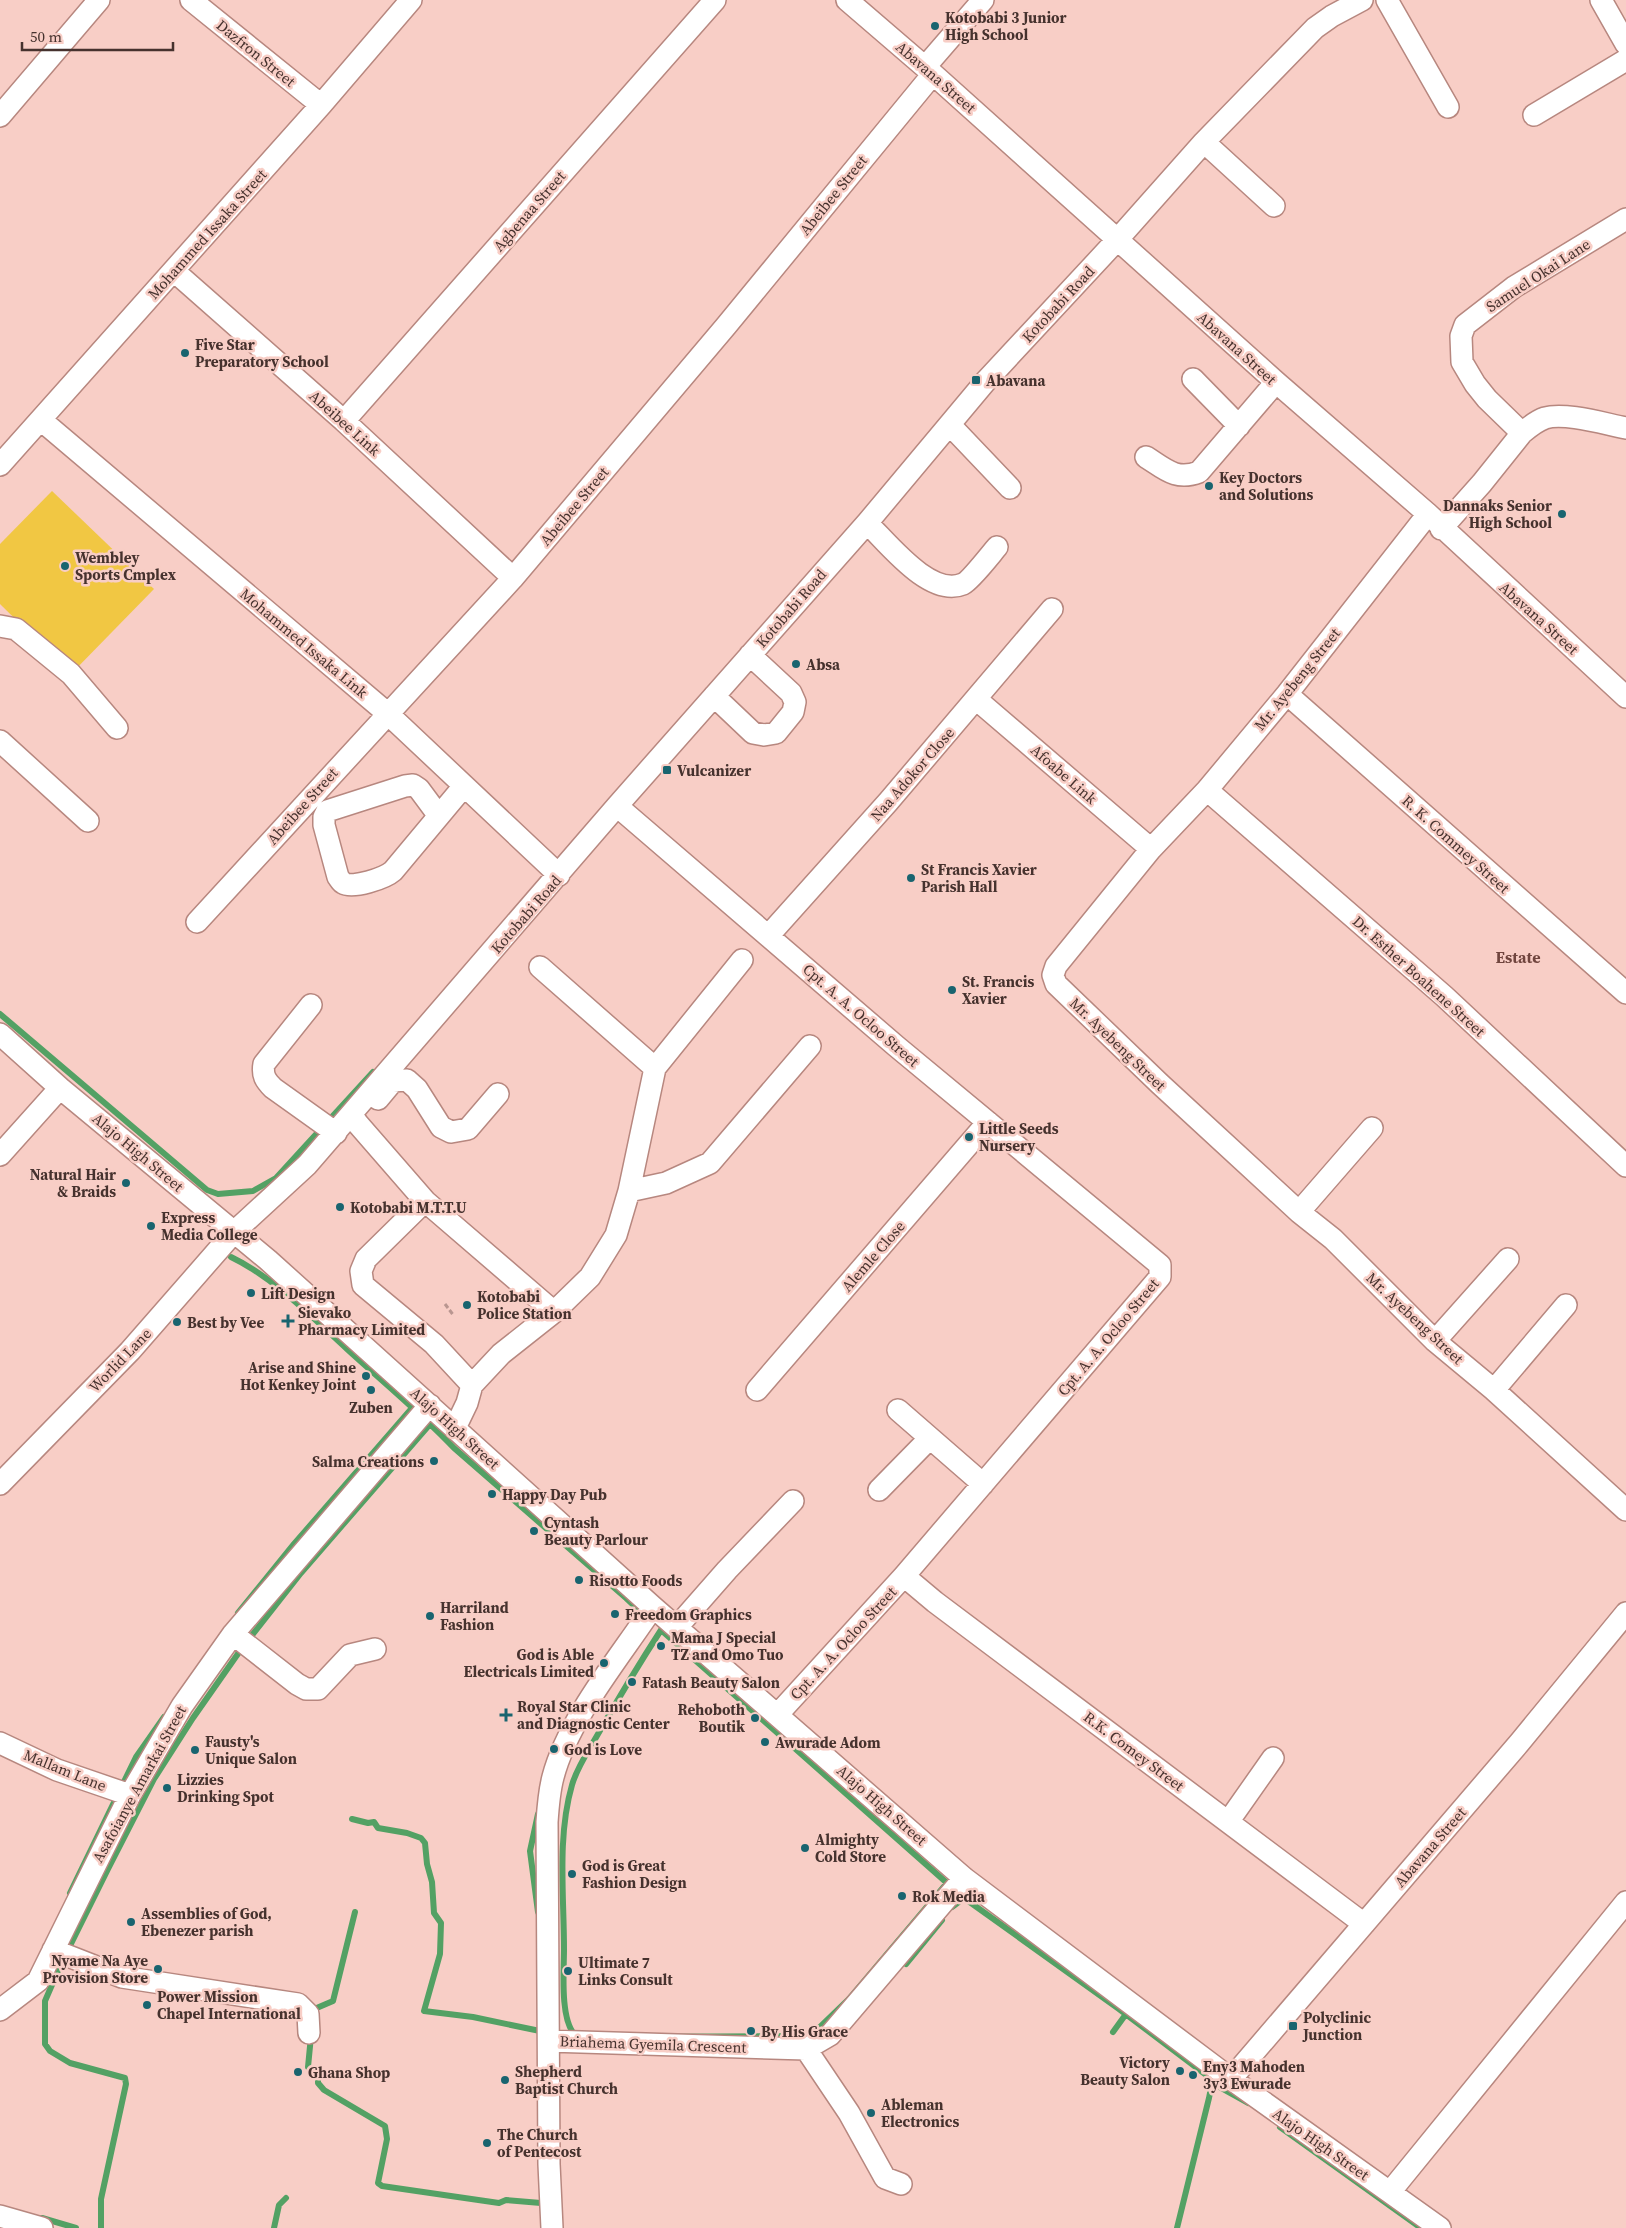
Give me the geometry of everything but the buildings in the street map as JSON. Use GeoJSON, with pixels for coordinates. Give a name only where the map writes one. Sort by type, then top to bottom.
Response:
{"type":"FeatureCollection","features":[{"type":"Feature","properties":{"kind":"street"},"geometry":{"type":"LineString","coordinates":[[0,116],[99,0]]}},
{"type":"Feature","properties":{"kind":"street","name":"Dazfron Street"},"geometry":{"type":"LineString","coordinates":[[190,0],[321,105]]}},
{"type":"Feature","properties":{"kind":"street","name":"Mohammed Issaka Street"},"geometry":{"type":"LineString","coordinates":[[0,465],[321,105],[410,0]]}},
{"type":"Feature","properties":{"kind":"street","name":"Agbenaa Street"},"geometry":{"type":"LineString","coordinates":[[344,421],[715,0]]}},
{"type":"Feature","properties":{"kind":"street","name":"Abavana Street"},"geometry":{"type":"LineString","coordinates":[[847,0],[1435,521],[1626,697]]}},
{"type":"Feature","properties":{"kind":"street","name":"Abeibee Street"},"geometry":{"type":"LineString","coordinates":[[197,922],[512,578],[726,326],[929,71],[983,0]]}},
{"type":"Feature","properties":{"kind":"street","name":"Kotobabi Road"},"geometry":{"type":"LineString","coordinates":[[234,1232],[307,1166],[336,1133],[354,1119],[617,806],[867,523],[985,382],[1117,240],[1204,142],[1315,28],[1332,16],[1362,0]]}},
{"type":"Feature","properties":{"kind":"street"},"geometry":{"type":"LineString","coordinates":[[1387,0],[1448,107]]}},
{"type":"Feature","properties":{"kind":"street"},"geometry":{"type":"LineString","coordinates":[[1601,0],[1626,44]]}},
{"type":"Feature","properties":{"kind":"street"},"geometry":{"type":"LineString","coordinates":[[1534,116],[1626,60]]}},
{"type":"Feature","properties":{"kind":"street"},"geometry":{"type":"LineString","coordinates":[[1204,142],[1274,206]]}},
{"type":"Feature","properties":{"kind":"street","name":"Samuel Okai Lane"},"geometry":{"type":"LineString","coordinates":[[1522,433],[1487,399],[1475,384],[1462,362],[1461,336],[1465,325],[1514,287],[1626,219]]}},
{"type":"Feature","properties":{"kind":"street","name":"Abeibee Link"},"geometry":{"type":"LineString","coordinates":[[174,271],[344,421],[512,578]]}},
{"type":"Feature","properties":{"kind":"street"},"geometry":{"type":"LineString","coordinates":[[1193,379],[1239,426]]}},
{"type":"Feature","properties":{"kind":"street"},"geometry":{"type":"LineString","coordinates":[[1146,457],[1175,475],[1189,476],[1199,472],[1276,382]]}},
{"type":"Feature","properties":{"kind":"street"},"geometry":{"type":"LineString","coordinates":[[1435,521],[1482,484],[1522,433],[1535,422],[1546,417],[1561,417],[1626,428]]}},
{"type":"Feature","properties":{"kind":"street","name":"Mohammed Issaka Link"},"geometry":{"type":"LineString","coordinates":[[41,420],[387,713],[559,875]]}},
{"type":"Feature","properties":{"kind":"street"},"geometry":{"type":"LineString","coordinates":[[950,425],[1010,488]]}},
{"type":"Feature","properties":{"kind":"street","name":"Mr. Ayebeng Street"},"geometry":{"type":"LineString","coordinates":[[1435,521],[1207,790],[1151,849],[1056,966],[1053,975],[1056,984],[1160,1084],[1298,1212],[1333,1239],[1435,1342],[1494,1390],[1626,1510]]}},
{"type":"Feature","properties":{"kind":"street"},"geometry":{"type":"LineString","coordinates":[[867,523],[922,576],[934,584],[947,586],[964,584],[997,547]]}},
{"type":"Feature","properties":{"kind":"street","name":"Naa Adokor Close"},"geometry":{"type":"LineString","coordinates":[[769,935],[888,802],[1052,609]]}},
{"type":"Feature","properties":{"kind":"street"},"geometry":{"type":"LineString","coordinates":[[0,626],[16,629],[71,674],[117,728]]}},
{"type":"Feature","properties":{"kind":"street"},"geometry":{"type":"LineString","coordinates":[[714,696],[753,733],[764,735],[776,733],[793,712],[795,702],[791,693],[750,656]]}},
{"type":"Feature","properties":{"kind":"street","name":"R. K. Commey Street"},"geometry":{"type":"LineString","coordinates":[[1287,694],[1626,992]]}},
{"type":"Feature","properties":{"kind":"street","name":"Afoabe Link"},"geometry":{"type":"LineString","coordinates":[[976,699],[1151,849]]}},
{"type":"Feature","properties":{"kind":"street"},"geometry":{"type":"LineString","coordinates":[[0,741],[88,821]]}},
{"type":"Feature","properties":{"kind":"street"},"geometry":{"type":"LineString","coordinates":[[439,816],[413,785],[328,812],[324,817],[324,825],[338,877],[343,883],[350,885],[382,879],[388,876],[439,816],[464,786]]}},
{"type":"Feature","properties":{"kind":"street","name":"Dr. Esther Boahene Street"},"geometry":{"type":"LineString","coordinates":[[1207,790],[1444,996],[1626,1166]]}},
{"type":"Feature","properties":{"kind":"street","name":"Cpt. A. A. Ocloo Street"},"geometry":{"type":"LineString","coordinates":[[617,806],[896,1046],[1160,1265],[1160,1277],[904,1576],[778,1714]]}},
{"type":"Feature","properties":{"kind":"street"},"geometry":{"type":"LineString","coordinates":[[455,1428],[467,1403],[472,1385],[501,1354],[554,1312],[590,1277],[616,1235],[629,1191],[655,1068],[742,960]]}},
{"type":"Feature","properties":{"kind":"street"},"geometry":{"type":"LineString","coordinates":[[540,967],[655,1068]]}},
{"type":"Feature","properties":{"kind":"street"},"geometry":{"type":"LineString","coordinates":[[311,1005],[264,1064],[263,1072],[265,1080],[273,1088],[336,1133]]}},
{"type":"Feature","properties":{"kind":"street","name":"Alajo High Street"},"geometry":{"type":"LineString","coordinates":[[0,1034],[60,1088],[234,1232],[430,1405],[653,1607],[964,1878],[1231,2079],[1440,2228]]}},
{"type":"Feature","properties":{"kind":"street"},"geometry":{"type":"LineString","coordinates":[[629,1191],[666,1183],[710,1163],[810,1046]]}},
{"type":"Feature","properties":{"kind":"street"},"geometry":{"type":"LineString","coordinates":[[498,1094],[468,1129],[451,1132],[441,1127],[408,1080],[393,1081],[354,1119],[425,1200],[554,1312]]}},
{"type":"Feature","properties":{"kind":"street"},"geometry":{"type":"LineString","coordinates":[[0,1155],[60,1088]]}},
{"type":"Feature","properties":{"kind":"street","name":"Alemle Close"},"geometry":{"type":"LineString","coordinates":[[758,1390],[988,1122]]}},
{"type":"Feature","properties":{"kind":"street"},"geometry":{"type":"LineString","coordinates":[[1298,1212],[1372,1128]]}},
{"type":"Feature","properties":{"kind":"street"},"geometry":{"type":"LineString","coordinates":[[425,1200],[366,1259],[361,1271],[363,1285],[434,1344],[472,1385]]}},
{"type":"Feature","properties":{"kind":"street","name":"Worlid Lane"},"geometry":{"type":"LineString","coordinates":[[0,1484],[130,1351],[234,1232]]}},
{"type":"Feature","properties":{"kind":"street"},"geometry":{"type":"LineString","coordinates":[[1435,1342],[1508,1259]]}},
{"type":"Feature","properties":{"kind":"street"},"geometry":{"type":"LineString","coordinates":[[1494,1390],[1566,1305]]}},
{"type":"Feature","properties":{"kind":"street","name":"Asafoianye Amarkai Street"},"geometry":{"type":"LineString","coordinates":[[0,2010],[38,1981],[130,1795],[182,1706],[233,1634],[430,1405]]}},
{"type":"Feature","properties":{"kind":"street"},"geometry":{"type":"LineString","coordinates":[[898,1410],[983,1484]]}},
{"type":"Feature","properties":{"kind":"street"},"geometry":{"type":"LineString","coordinates":[[879,1490],[930,1438]]}},
{"type":"Feature","properties":{"kind":"street"},"geometry":{"type":"LineString","coordinates":[[677,1627],[727,1570],[793,1502]]}},
{"type":"Feature","properties":{"kind":"street","name":"R.K. Comey Street"},"geometry":{"type":"LineString","coordinates":[[904,1576],[950,1613],[1364,1924]]}},
{"type":"Feature","properties":{"kind":"street","name":"Briahema Gyemila Crescent"},"geometry":{"type":"LineString","coordinates":[[653,1607],[569,1734],[553,1778],[547,1822],[549,2040],[806,2048]]}},
{"type":"Feature","properties":{"kind":"street","name":"Abavana Street"},"geometry":{"type":"LineString","coordinates":[[1231,2079],[1520,1742],[1626,1613]]}},
{"type":"Feature","properties":{"kind":"street"},"geometry":{"type":"LineString","coordinates":[[233,1634],[297,1684],[313,1690],[318,1689],[350,1655],[375,1649]]}},
{"type":"Feature","properties":{"kind":"street","name":"Mallam Lane"},"geometry":{"type":"LineString","coordinates":[[0,1743],[57,1770],[130,1795]]}},
{"type":"Feature","properties":{"kind":"street"},"geometry":{"type":"LineString","coordinates":[[1228,1822],[1274,1758]]}},
{"type":"Feature","properties":{"kind":"street"},"geometry":{"type":"LineString","coordinates":[[901,2184],[885,2178],[850,2113],[806,2048],[830,2034],[964,1878]]}},
{"type":"Feature","properties":{"kind":"street"},"geometry":{"type":"LineString","coordinates":[[1390,2192],[1626,1902]]}},
{"type":"Feature","properties":{"kind":"street"},"geometry":{"type":"LineString","coordinates":[[53,1950],[122,1977],[298,2004],[308,2014],[309,2033]]}},
{"type":"Feature","properties":{"kind":"street"},"geometry":{"type":"LineString","coordinates":[[549,2040],[549,2164],[552,2228]]}},
{"type":"Feature","properties":{"kind":"street"},"geometry":{"type":"LineString","coordinates":[[0,2216],[42,2228]]}},
{"type":"Feature","properties":{"kind":"path"},"geometry":{"type":"LineString","coordinates":[[445,1304],[454,1316]]}},
{"type":"Feature","properties":{"kind":"shaded area","name":"Wembley Sports Cmplex"},"geometry":{"type":"Polygon","coordinates":[[[52,491],[154,589],[71,674],[0,604],[0,544],[52,491]]]}},
{"type":"Feature","properties":{"kind":"waterway"},"geometry":{"type":"LineString","coordinates":[[0,1014],[207,1190],[218,1194],[253,1191],[276,1178],[373,1072]]}},
{"type":"Feature","properties":{"kind":"waterway"},"geometry":{"type":"LineString","coordinates":[[231,1257],[262,1275],[292,1298],[454,1448],[626,1598],[642,1613],[641,1615]]}},
{"type":"Feature","properties":{"kind":"waterway"},"geometry":{"type":"LineString","coordinates":[[238,1613],[294,1544],[412,1408]]}},
{"type":"Feature","properties":{"kind":"waterway"},"geometry":{"type":"LineString","coordinates":[[101,2228],[101,2199],[126,2084],[125,2078],[70,2063],[50,2051],[45,2044],[45,2001],[61,1964],[154,1779],[193,1718],[242,1648],[301,1573],[431,1423]]}},
{"type":"Feature","properties":{"kind":"waterway"},"geometry":{"type":"LineString","coordinates":[[661,1630],[947,1883],[849,1999],[820,2027],[802,2036],[610,2037],[574,2034],[570,2026],[565,2005],[563,1981],[562,1866],[567,1805],[574,1778],[580,1765],[661,1630]]}},
{"type":"Feature","properties":{"kind":"waterway"},"geometry":{"type":"LineString","coordinates":[[70,1893],[136,1757],[164,1717]]}},
{"type":"Feature","properties":{"kind":"waterway"},"geometry":{"type":"LineString","coordinates":[[538,1814],[530,1851],[538,1912]]}},
{"type":"Feature","properties":{"kind":"waterway"},"geometry":{"type":"LineString","coordinates":[[352,1819],[368,1823],[374,1822],[378,1828],[407,1833],[421,1838],[425,1843],[427,1864],[432,1882],[434,1913],[441,1923],[440,1954],[424,2011],[473,2017],[540,2031]]}},
{"type":"Feature","properties":{"kind":"waterway"},"geometry":{"type":"LineString","coordinates":[[952,1907],[964,1898],[1119,2009],[1209,2077],[1212,2083],[1209,2098],[1177,2228]]}},
{"type":"Feature","properties":{"kind":"waterway"},"geometry":{"type":"LineString","coordinates":[[311,2013],[312,2010],[333,2001],[355,1912]]}},
{"type":"Feature","properties":{"kind":"waterway"},"geometry":{"type":"LineString","coordinates":[[906,1964],[942,1920]]}},
{"type":"Feature","properties":{"kind":"waterway"},"geometry":{"type":"LineString","coordinates":[[1113,2032],[1126,2014]]}},
{"type":"Feature","properties":{"kind":"waterway"},"geometry":{"type":"LineString","coordinates":[[311,2036],[308,2067],[318,2070],[318,2083],[324,2090],[385,2126],[387,2139],[378,2183],[382,2186],[499,2203],[506,2200],[541,2203]]}},
{"type":"Feature","properties":{"kind":"waterway"},"geometry":{"type":"LineString","coordinates":[[1212,2083],[1248,2103]]}},
{"type":"Feature","properties":{"kind":"waterway"},"geometry":{"type":"LineString","coordinates":[[1280,2127],[1421,2228]]}},
{"type":"Feature","properties":{"kind":"waterway"},"geometry":{"type":"LineString","coordinates":[[274,2228],[279,2205],[286,2198]]}},
{"type":"Feature","properties":{"kind":"waterway"},"geometry":{"type":"LineString","coordinates":[[42,2218],[76,2228]]}},
{"type":"Feature","properties":{"kind":"place","name":"Kotobabi 3 Junior High School"},"geometry":{"type":"Point","coordinates":[935,26]}},
{"type":"Feature","properties":{"kind":"place","name":"Five Star Preparatory School"},"geometry":{"type":"Point","coordinates":[185,353]}},
{"type":"Feature","properties":{"kind":"place","name":"Abavana"},"geometry":{"type":"Point","coordinates":[976,380]}},
{"type":"Feature","properties":{"kind":"place","name":"Key Doctors and Solutions"},"geometry":{"type":"Point","coordinates":[1209,486]}},
{"type":"Feature","properties":{"kind":"place","name":"Dannaks Senior High School"},"geometry":{"type":"Point","coordinates":[1562,514]}},
{"type":"Feature","properties":{"kind":"place","name":"Wembley Sports Cmplex"},"geometry":{"type":"Point","coordinates":[65,566]}},
{"type":"Feature","properties":{"kind":"place","name":"Absa"},"geometry":{"type":"Point","coordinates":[796,664]}},
{"type":"Feature","properties":{"kind":"place","name":"Vulcanizer"},"geometry":{"type":"Point","coordinates":[667,770]}},
{"type":"Feature","properties":{"kind":"place","name":"St Francis Xavier Parish Hall"},"geometry":{"type":"Point","coordinates":[911,878]}},
{"type":"Feature","properties":{"kind":"place","name":"St. Francis Xavier"},"geometry":{"type":"Point","coordinates":[952,990]}},
{"type":"Feature","properties":{"kind":"place","name":"Little Seeds Nursery"},"geometry":{"type":"Point","coordinates":[969,1137]}},
{"type":"Feature","properties":{"kind":"place","name":"Natural Hair & Braids"},"geometry":{"type":"Point","coordinates":[126,1183]}},
{"type":"Feature","properties":{"kind":"place","name":"Kotobabi M.T.T.U"},"geometry":{"type":"Point","coordinates":[340,1207]}},
{"type":"Feature","properties":{"kind":"place","name":"Express Media College"},"geometry":{"type":"Point","coordinates":[151,1226]}},
{"type":"Feature","properties":{"kind":"place","name":"Lift Design"},"geometry":{"type":"Point","coordinates":[251,1293]}},
{"type":"Feature","properties":{"kind":"place","name":"Kotobabi Police Station"},"geometry":{"type":"Point","coordinates":[467,1305]}},
{"type":"Feature","properties":{"kind":"place","name":"Sievako Pharmacy Limited"},"geometry":{"type":"Point","coordinates":[288,1321]}},
{"type":"Feature","properties":{"kind":"place","name":"Best by Vee"},"geometry":{"type":"Point","coordinates":[177,1322]}},
{"type":"Feature","properties":{"kind":"place","name":"Arise and Shine Hot Kenkey Joint"},"geometry":{"type":"Point","coordinates":[366,1376]}},
{"type":"Feature","properties":{"kind":"place","name":"Zuben"},"geometry":{"type":"Point","coordinates":[371,1390]}},
{"type":"Feature","properties":{"kind":"place","name":"Salma Creations"},"geometry":{"type":"Point","coordinates":[434,1461]}},
{"type":"Feature","properties":{"kind":"place","name":"Happy Day Pub"},"geometry":{"type":"Point","coordinates":[492,1494]}},
{"type":"Feature","properties":{"kind":"place","name":"Cyntash Beauty Parlour"},"geometry":{"type":"Point","coordinates":[534,1531]}},
{"type":"Feature","properties":{"kind":"place","name":"Risotto Foods"},"geometry":{"type":"Point","coordinates":[579,1580]}},
{"type":"Feature","properties":{"kind":"place","name":"Freedom Graphics"},"geometry":{"type":"Point","coordinates":[615,1614]}},
{"type":"Feature","properties":{"kind":"place","name":"Harriland Fashion"},"geometry":{"type":"Point","coordinates":[430,1616]}},
{"type":"Feature","properties":{"kind":"place","name":"Mama J Special TZ and Omo Tuo"},"geometry":{"type":"Point","coordinates":[661,1646]}},
{"type":"Feature","properties":{"kind":"place","name":"God is Able Electricals Limited"},"geometry":{"type":"Point","coordinates":[604,1663]}},
{"type":"Feature","properties":{"kind":"place","name":"Fatash Beauty Salon"},"geometry":{"type":"Point","coordinates":[632,1682]}},
{"type":"Feature","properties":{"kind":"place","name":"Royal Star Clinic and Diagnostic Center"},"geometry":{"type":"Point","coordinates":[506,1715]}},
{"type":"Feature","properties":{"kind":"place","name":"Rehoboth Boutik"},"geometry":{"type":"Point","coordinates":[755,1718]}},
{"type":"Feature","properties":{"kind":"place","name":"Awurade Adom"},"geometry":{"type":"Point","coordinates":[765,1742]}},
{"type":"Feature","properties":{"kind":"place","name":"God is Love"},"geometry":{"type":"Point","coordinates":[554,1749]}},
{"type":"Feature","properties":{"kind":"place","name":"Fausty's Unique Salon"},"geometry":{"type":"Point","coordinates":[195,1750]}},
{"type":"Feature","properties":{"kind":"place","name":"Lizzies Drinking Spot"},"geometry":{"type":"Point","coordinates":[167,1788]}},
{"type":"Feature","properties":{"kind":"place","name":"Almighty Cold Store"},"geometry":{"type":"Point","coordinates":[805,1848]}},
{"type":"Feature","properties":{"kind":"place","name":"God is Great Fashion Design"},"geometry":{"type":"Point","coordinates":[572,1874]}},
{"type":"Feature","properties":{"kind":"place","name":"Rok Media"},"geometry":{"type":"Point","coordinates":[902,1896]}},
{"type":"Feature","properties":{"kind":"place","name":"Assemblies of God, Ebenezer parish"},"geometry":{"type":"Point","coordinates":[131,1922]}},
{"type":"Feature","properties":{"kind":"place","name":"Nyame Na Aye Provision Store"},"geometry":{"type":"Point","coordinates":[158,1969]}},
{"type":"Feature","properties":{"kind":"place","name":"Ultimate 7 Links Consult"},"geometry":{"type":"Point","coordinates":[568,1971]}},
{"type":"Feature","properties":{"kind":"place","name":"Power Mission Chapel International"},"geometry":{"type":"Point","coordinates":[147,2005]}},
{"type":"Feature","properties":{"kind":"place","name":"Polyclinic Junction"},"geometry":{"type":"Point","coordinates":[1293,2026]}},
{"type":"Feature","properties":{"kind":"place","name":"By His Grace"},"geometry":{"type":"Point","coordinates":[751,2031]}},
{"type":"Feature","properties":{"kind":"place","name":"Victory Beauty Salon"},"geometry":{"type":"Point","coordinates":[1180,2071]}},
{"type":"Feature","properties":{"kind":"place","name":"Ghana Shop"},"geometry":{"type":"Point","coordinates":[298,2072]}},
{"type":"Feature","properties":{"kind":"place","name":"Eny3 Mahoden 3y3 Ewurade"},"geometry":{"type":"Point","coordinates":[1193,2075]}},
{"type":"Feature","properties":{"kind":"place","name":"Shepherd Baptist Church"},"geometry":{"type":"Point","coordinates":[505,2080]}},
{"type":"Feature","properties":{"kind":"place","name":"Ableman Electronics"},"geometry":{"type":"Point","coordinates":[871,2113]}},
{"type":"Feature","properties":{"kind":"place","name":"The Church of Pentecost"},"geometry":{"type":"Point","coordinates":[487,2143]}},
{"type":"Feature","properties":{"kind":"district","name":"Estate"},"geometry":{"type":"Point","coordinates":[1518,957]}}]}
